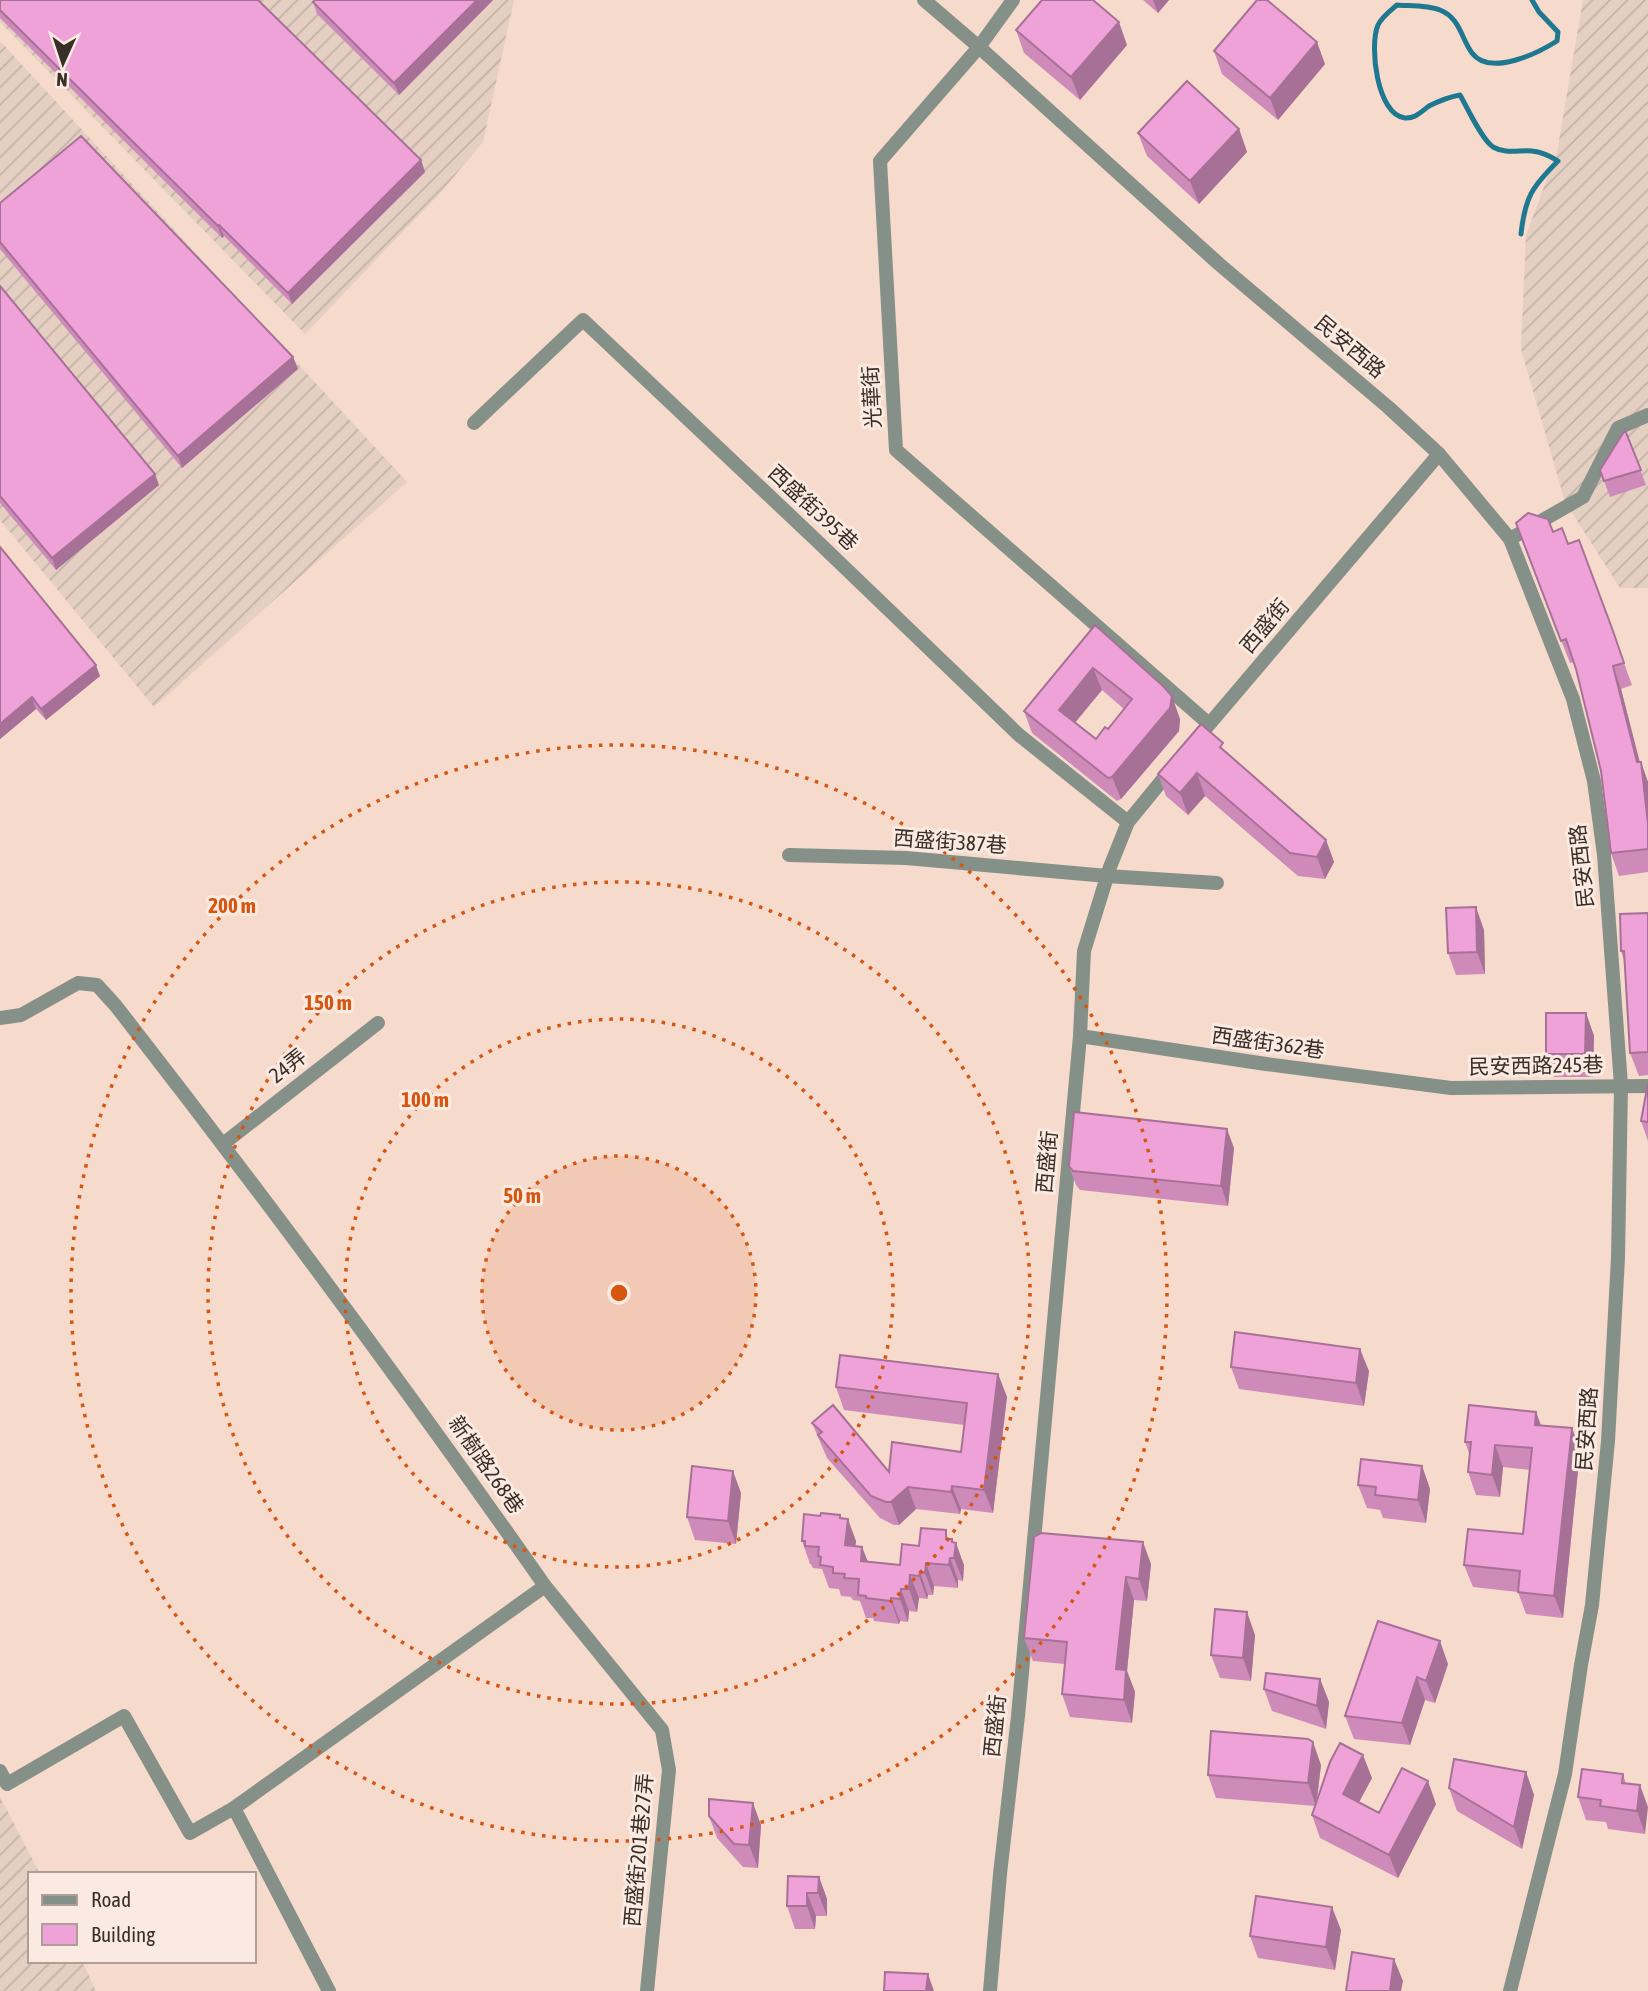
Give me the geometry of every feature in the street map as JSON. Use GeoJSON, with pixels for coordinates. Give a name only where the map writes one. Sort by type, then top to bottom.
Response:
{"type":"FeatureCollection","features":[{"type":"Feature","properties":{"kind":"street","name":"民安西路"},"geometry":{"type":"LineString","coordinates":[[924,0],[1219,264],[1388,407],[1439,454],[1510,539],[1573,699],[1594,781],[1604,855],[1620,1085],[1618,1258],[1608,1441],[1592,1605],[1565,1774],[1510,1991]]}},
{"type":"Feature","properties":{"kind":"street","name":"光華街"},"geometry":{"type":"LineString","coordinates":[[1013,0],[979,47],[880,160],[896,450],[1209,724]]}},
{"type":"Feature","properties":{"kind":"street","name":"西盛街395巷"},"geometry":{"type":"LineString","coordinates":[[474,423],[583,320],[1019,735],[1128,822]]}},
{"type":"Feature","properties":{"kind":"street"},"geometry":{"type":"LineString","coordinates":[[1510,539],[1583,497],[1618,428],[1648,415]]}},
{"type":"Feature","properties":{"kind":"street","name":"西盛街"},"geometry":{"type":"LineString","coordinates":[[989,1991],[1018,1716],[1080,1036],[1084,951],[1107,876],[1128,822],[1439,454]]}},
{"type":"Feature","properties":{"kind":"street","name":"西盛街387巷"},"geometry":{"type":"LineString","coordinates":[[789,855],[906,858],[1217,883]]}},
{"type":"Feature","properties":{"kind":"street","name":"新樹路268巷"},"geometry":{"type":"LineString","coordinates":[[0,1018],[21,1015],[78,984],[97,985],[223,1144],[427,1418],[545,1586]]}},
{"type":"Feature","properties":{"kind":"street","name":"24弄"},"geometry":{"type":"LineString","coordinates":[[223,1144],[378,1023]]}},
{"type":"Feature","properties":{"kind":"street","name":"西盛街362巷"},"geometry":{"type":"LineString","coordinates":[[1080,1036],[1451,1088]]}},
{"type":"Feature","properties":{"kind":"street","name":"民安西路245巷"},"geometry":{"type":"LineString","coordinates":[[1451,1088],[1648,1086]]}},
{"type":"Feature","properties":{"kind":"street"},"geometry":{"type":"LineString","coordinates":[[0,1772],[7,1784],[124,1716],[190,1833],[234,1808],[545,1586]]}},
{"type":"Feature","properties":{"kind":"street","name":"西盛街201巷27弄"},"geometry":{"type":"LineString","coordinates":[[545,1586],[662,1730],[669,1770],[647,1991]]}},
{"type":"Feature","properties":{"kind":"street"},"geometry":{"type":"LineString","coordinates":[[234,1808],[329,1991]]}},
{"type":"Feature","properties":{"kind":"shaded area"},"geometry":{"type":"Polygon","coordinates":[[[0,0],[514,0],[483,142],[441,192],[305,334],[0,22],[0,0]]]}},
{"type":"Feature","properties":{"kind":"shaded area"},"geometry":{"type":"Polygon","coordinates":[[[1583,0],[1648,0],[1648,588],[1620,588],[1565,502],[1521,349],[1526,235],[1557,152],[1583,0]]]}},
{"type":"Feature","properties":{"kind":"shaded area"},"geometry":{"type":"Polygon","coordinates":[[[0,41],[407,482],[154,707],[0,520],[0,41]]]}},
{"type":"Feature","properties":{"kind":"shaded area"},"geometry":{"type":"Polygon","coordinates":[[[0,1797],[39,1872],[28,1872],[28,1963],[83,1963],[96,1991],[0,1991],[0,1797]]]}},
{"type":"Feature","properties":{"kind":"building"},"geometry":{"type":"Polygon","coordinates":[[[0,0],[258,0],[421,160],[288,293],[0,10],[0,0]]]}},
{"type":"Feature","properties":{"kind":"building"},"geometry":{"type":"Polygon","coordinates":[[[477,0],[394,83],[313,2],[477,0]]]}},
{"type":"Feature","properties":{"kind":"building"},"geometry":{"type":"Polygon","coordinates":[[[1042,0],[1093,0],[1119,22],[1071,77],[1016,30],[1042,0]]]}},
{"type":"Feature","properties":{"kind":"building"},"geometry":{"type":"Polygon","coordinates":[[[1257,0],[1267,0],[1317,42],[1270,98],[1214,51],[1257,0]]]}},
{"type":"Feature","properties":{"kind":"building"},"geometry":{"type":"Polygon","coordinates":[[[1187,81],[1239,129],[1190,181],[1138,133],[1187,81]]]}},
{"type":"Feature","properties":{"kind":"building"},"geometry":{"type":"Polygon","coordinates":[[[81,136],[293,357],[178,456],[0,242],[0,203],[81,136]]]}},
{"type":"Feature","properties":{"kind":"building"},"geometry":{"type":"Polygon","coordinates":[[[0,286],[155,474],[52,558],[0,496],[0,286]]]}},
{"type":"Feature","properties":{"kind":"building"},"geometry":{"type":"Polygon","coordinates":[[[1625,430],[1641,470],[1604,481],[1600,470],[1625,430]]]}},
{"type":"Feature","properties":{"kind":"building"},"geometry":{"type":"Polygon","coordinates":[[[1528,513],[1548,519],[1553,532],[1562,528],[1568,544],[1579,540],[1613,631],[1624,663],[1613,666],[1637,762],[1641,762],[1648,849],[1611,853],[1601,771],[1576,669],[1566,639],[1561,641],[1516,523],[1528,513]]]}},
{"type":"Feature","properties":{"kind":"building"},"geometry":{"type":"Polygon","coordinates":[[[0,547],[96,665],[41,709],[32,697],[0,724],[0,547]]]}},
{"type":"Feature","properties":{"kind":"building"},"geometry":{"type":"Polygon","coordinates":[[[1095,625],[1172,696],[1170,708],[1112,777],[1108,778],[1024,711],[1095,625]],[[1093,668],[1059,710],[1096,739],[1105,727],[1108,729],[1132,699],[1093,668]]]}},
{"type":"Feature","properties":{"kind":"building"},"geometry":{"type":"Polygon","coordinates":[[[1201,724],[1223,743],[1220,747],[1326,840],[1317,857],[1290,853],[1197,773],[1180,793],[1158,774],[1201,724]]]}},
{"type":"Feature","properties":{"kind":"building"},"geometry":{"type":"Polygon","coordinates":[[[1476,907],[1477,952],[1448,953],[1446,908],[1476,907]]]}},
{"type":"Feature","properties":{"kind":"building"},"geometry":{"type":"Polygon","coordinates":[[[1648,913],[1648,1052],[1630,1053],[1620,914],[1648,913]]]}},
{"type":"Feature","properties":{"kind":"building"},"geometry":{"type":"Polygon","coordinates":[[[1546,1013],[1586,1013],[1585,1054],[1546,1054],[1546,1013]]]}},
{"type":"Feature","properties":{"kind":"building"},"geometry":{"type":"Polygon","coordinates":[[[1648,1083],[1648,1122],[1641,1121],[1648,1083]]]}},
{"type":"Feature","properties":{"kind":"building"},"geometry":{"type":"Polygon","coordinates":[[[1074,1112],[1227,1129],[1221,1186],[1073,1171],[1069,1166],[1074,1112]]]}},
{"type":"Feature","properties":{"kind":"building"},"geometry":{"type":"Polygon","coordinates":[[[1235,1332],[1360,1349],[1356,1383],[1231,1367],[1235,1332]]]}},
{"type":"Feature","properties":{"kind":"building"},"geometry":{"type":"Polygon","coordinates":[[[840,1355],[998,1374],[984,1490],[952,1486],[951,1492],[908,1487],[891,1502],[871,1496],[818,1435],[822,1432],[812,1423],[833,1405],[889,1472],[892,1442],[961,1452],[967,1403],[836,1387],[840,1355]]]}},
{"type":"Feature","properties":{"kind":"building"},"geometry":{"type":"Polygon","coordinates":[[[1469,1405],[1536,1412],[1535,1425],[1572,1428],[1554,1596],[1518,1592],[1520,1571],[1464,1565],[1468,1529],[1523,1534],[1532,1448],[1495,1445],[1492,1475],[1468,1472],[1471,1442],[1465,1442],[1469,1405]]]}},
{"type":"Feature","properties":{"kind":"building"},"geometry":{"type":"Polygon","coordinates":[[[1361,1459],[1422,1466],[1418,1500],[1375,1495],[1376,1487],[1358,1485],[1361,1459]]]}},
{"type":"Feature","properties":{"kind":"building"},"geometry":{"type":"Polygon","coordinates":[[[692,1466],[733,1471],[728,1521],[687,1517],[692,1466]]]}},
{"type":"Feature","properties":{"kind":"building"},"geometry":{"type":"Polygon","coordinates":[[[821,1513],[840,1515],[840,1518],[848,1519],[845,1545],[862,1547],[861,1561],[900,1565],[902,1544],[919,1546],[921,1528],[946,1530],[946,1539],[952,1539],[952,1542],[956,1543],[954,1558],[950,1558],[949,1565],[926,1563],[925,1573],[920,1572],[919,1576],[910,1575],[909,1589],[901,1589],[900,1599],[891,1598],[891,1601],[866,1598],[858,1595],[859,1579],[844,1578],[845,1574],[833,1573],[833,1567],[820,1565],[819,1547],[805,1546],[805,1541],[802,1541],[804,1514],[820,1516],[821,1513]]]}},
{"type":"Feature","properties":{"kind":"building"},"geometry":{"type":"Polygon","coordinates":[[[1041,1533],[1143,1542],[1139,1579],[1126,1577],[1116,1669],[1126,1670],[1124,1700],[1062,1694],[1067,1642],[1024,1638],[1034,1537],[1041,1533]]]}},
{"type":"Feature","properties":{"kind":"building"},"geometry":{"type":"Polygon","coordinates":[[[1215,1609],[1247,1612],[1243,1658],[1211,1655],[1215,1609]]]}},
{"type":"Feature","properties":{"kind":"building"},"geometry":{"type":"Polygon","coordinates":[[[1378,1621],[1440,1641],[1426,1681],[1417,1677],[1402,1723],[1345,1716],[1378,1621]]]}},
{"type":"Feature","properties":{"kind":"building"},"geometry":{"type":"Polygon","coordinates":[[[1266,1673],[1320,1679],[1317,1706],[1264,1689],[1266,1673]]]}},
{"type":"Feature","properties":{"kind":"building"},"geometry":{"type":"Polygon","coordinates":[[[1211,1731],[1308,1739],[1313,1742],[1308,1783],[1208,1775],[1211,1731]]]}},
{"type":"Feature","properties":{"kind":"building"},"geometry":{"type":"Polygon","coordinates":[[[1340,1743],[1363,1755],[1343,1794],[1379,1813],[1402,1768],[1428,1781],[1389,1855],[1312,1815],[1330,1762],[1340,1743]]]}},
{"type":"Feature","properties":{"kind":"building"},"geometry":{"type":"Polygon","coordinates":[[[1454,1759],[1526,1772],[1514,1827],[1449,1788],[1454,1759]]]}},
{"type":"Feature","properties":{"kind":"building"},"geometry":{"type":"Polygon","coordinates":[[[1582,1769],[1623,1774],[1622,1783],[1640,1785],[1637,1811],[1600,1806],[1601,1800],[1578,1797],[1582,1769]]]}},
{"type":"Feature","properties":{"kind":"building"},"geometry":{"type":"Polygon","coordinates":[[[709,1799],[753,1803],[749,1845],[734,1844],[709,1816],[709,1799]]]}},
{"type":"Feature","properties":{"kind":"building"},"geometry":{"type":"Polygon","coordinates":[[[788,1876],[819,1877],[818,1893],[807,1893],[807,1906],[787,1906],[788,1876]]]}},
{"type":"Feature","properties":{"kind":"building"},"geometry":{"type":"Polygon","coordinates":[[[1256,1896],[1332,1907],[1326,1947],[1250,1936],[1256,1896]]]}},
{"type":"Feature","properties":{"kind":"building"},"geometry":{"type":"Polygon","coordinates":[[[1352,1952],[1394,1959],[1390,1991],[1346,1991],[1352,1952]]]}},
{"type":"Feature","properties":{"kind":"building"},"geometry":{"type":"Polygon","coordinates":[[[885,1972],[928,1974],[926,1991],[884,1991],[885,1972]]]}},
{"type":"Feature","properties":{"kind":"waterway"},"geometry":{"type":"LineString","coordinates":[[1521,234],[1531,193],[1558,161],[1546,154],[1507,151],[1493,147],[1480,131],[1460,95],[1433,104],[1412,117],[1405,118],[1395,114],[1382,93],[1374,48],[1378,25],[1397,5],[1425,6],[1440,10],[1452,18],[1468,47],[1480,60],[1490,63],[1514,60],[1557,41],[1558,32],[1539,12],[1532,0]]}}]}
